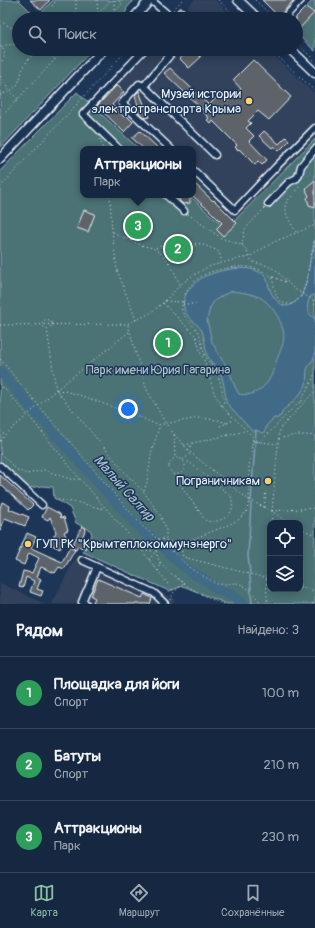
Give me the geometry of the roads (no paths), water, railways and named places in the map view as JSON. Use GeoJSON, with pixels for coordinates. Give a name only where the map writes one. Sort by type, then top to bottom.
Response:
{"type":"FeatureCollection","features":[{"type":"Feature","properties":{"kind":"main road"},"geometry":{"type":"LineString","coordinates":[[139,12],[151,0]]}},
{"type":"Feature","properties":{"kind":"main road"},"geometry":{"type":"LineString","coordinates":[[238,0],[251,12]]}},
{"type":"Feature","properties":{"kind":"main road"},"geometry":{"type":"LineString","coordinates":[[0,159],[97,56]]}},
{"type":"Feature","properties":{"kind":"main road"},"geometry":{"type":"LineString","coordinates":[[297,56],[315,73]]}},
{"type":"Feature","properties":{"kind":"street"},"geometry":{"type":"LineString","coordinates":[[151,0],[164,12]]}},
{"type":"Feature","properties":{"kind":"street"},"geometry":{"type":"LineString","coordinates":[[290,12],[301,0]]}},
{"type":"Feature","properties":{"kind":"street"},"geometry":{"type":"LineString","coordinates":[[116,146],[83,114],[138,56]]}},
{"type":"Feature","properties":{"kind":"street"},"geometry":{"type":"LineString","coordinates":[[144,86],[169,56]]}},
{"type":"Feature","properties":{"kind":"street"},"geometry":{"type":"LineString","coordinates":[[168,146],[122,103],[139,84],[144,86],[215,154]]}},
{"type":"Feature","properties":{"kind":"street"},"geometry":{"type":"LineString","coordinates":[[196,173],[235,210],[315,128]]}},
{"type":"Feature","properties":{"kind":"street"},"geometry":{"type":"LineString","coordinates":[[268,204],[288,182],[298,180],[301,166],[315,149]]}},
{"type":"Feature","properties":{"kind":"street"},"geometry":{"type":"LineString","coordinates":[[169,198],[184,211]]}},
{"type":"Feature","properties":{"kind":"street"},"geometry":{"type":"LineString","coordinates":[[0,466],[42,505]]}},
{"type":"Feature","properties":{"kind":"street"},"geometry":{"type":"LineString","coordinates":[[82,560],[154,593],[165,604]]}},
{"type":"Feature","properties":{"kind":"street"},"geometry":{"type":"LineString","coordinates":[[86,604],[82,602],[97,567]]}},
{"type":"Feature","properties":{"kind":"waterway","name":"Малый Салгир"},"geometry":{"type":"LineString","coordinates":[[0,371],[141,530],[162,546],[191,572],[204,579],[216,589],[229,594],[244,604]]}},
{"type":"Feature","properties":{"kind":"waterway"},"geometry":{"type":"LineString","coordinates":[[251,501],[256,430]]}},
{"type":"Feature","properties":{"kind":"waterway"},"geometry":{"type":"LineString","coordinates":[[250,573],[248,556],[251,503]]}},
{"type":"Feature","properties":{"kind":"waterway"},"geometry":{"type":"LineString","coordinates":[[250,575],[251,591]]}},
{"type":"Feature","properties":{"kind":"waterway"},"geometry":{"type":"LineString","coordinates":[[251,593],[252,604]]}},
{"type":"Feature","properties":{"kind":"place","name":"Музей истории электротранспорта Крыма"},"geometry":{"type":"Point","coordinates":[249,101]}},
{"type":"Feature","properties":{"kind":"place","name":"Аттракционы"},"geometry":{"type":"Point","coordinates":[138,226]}},
{"type":"Feature","properties":{"kind":"place","name":"Батуты"},"geometry":{"type":"Point","coordinates":[178,249]}},
{"type":"Feature","properties":{"kind":"place","name":"Площадка для йоги"},"geometry":{"type":"Point","coordinates":[168,343]}},
{"type":"Feature","properties":{"kind":"place","name":"Пограничникам"},"geometry":{"type":"Point","coordinates":[268,481]}},
{"type":"Feature","properties":{"kind":"place","name":"ГУП РК \"Крымтеплокоммунэнерго\""},"geometry":{"type":"Point","coordinates":[28,544]}},
{"type":"Feature","properties":{"kind":"park label","name":"Парк имени Юрия Гагарина"},"geometry":{"type":"Point","coordinates":[158,370]}}]}
